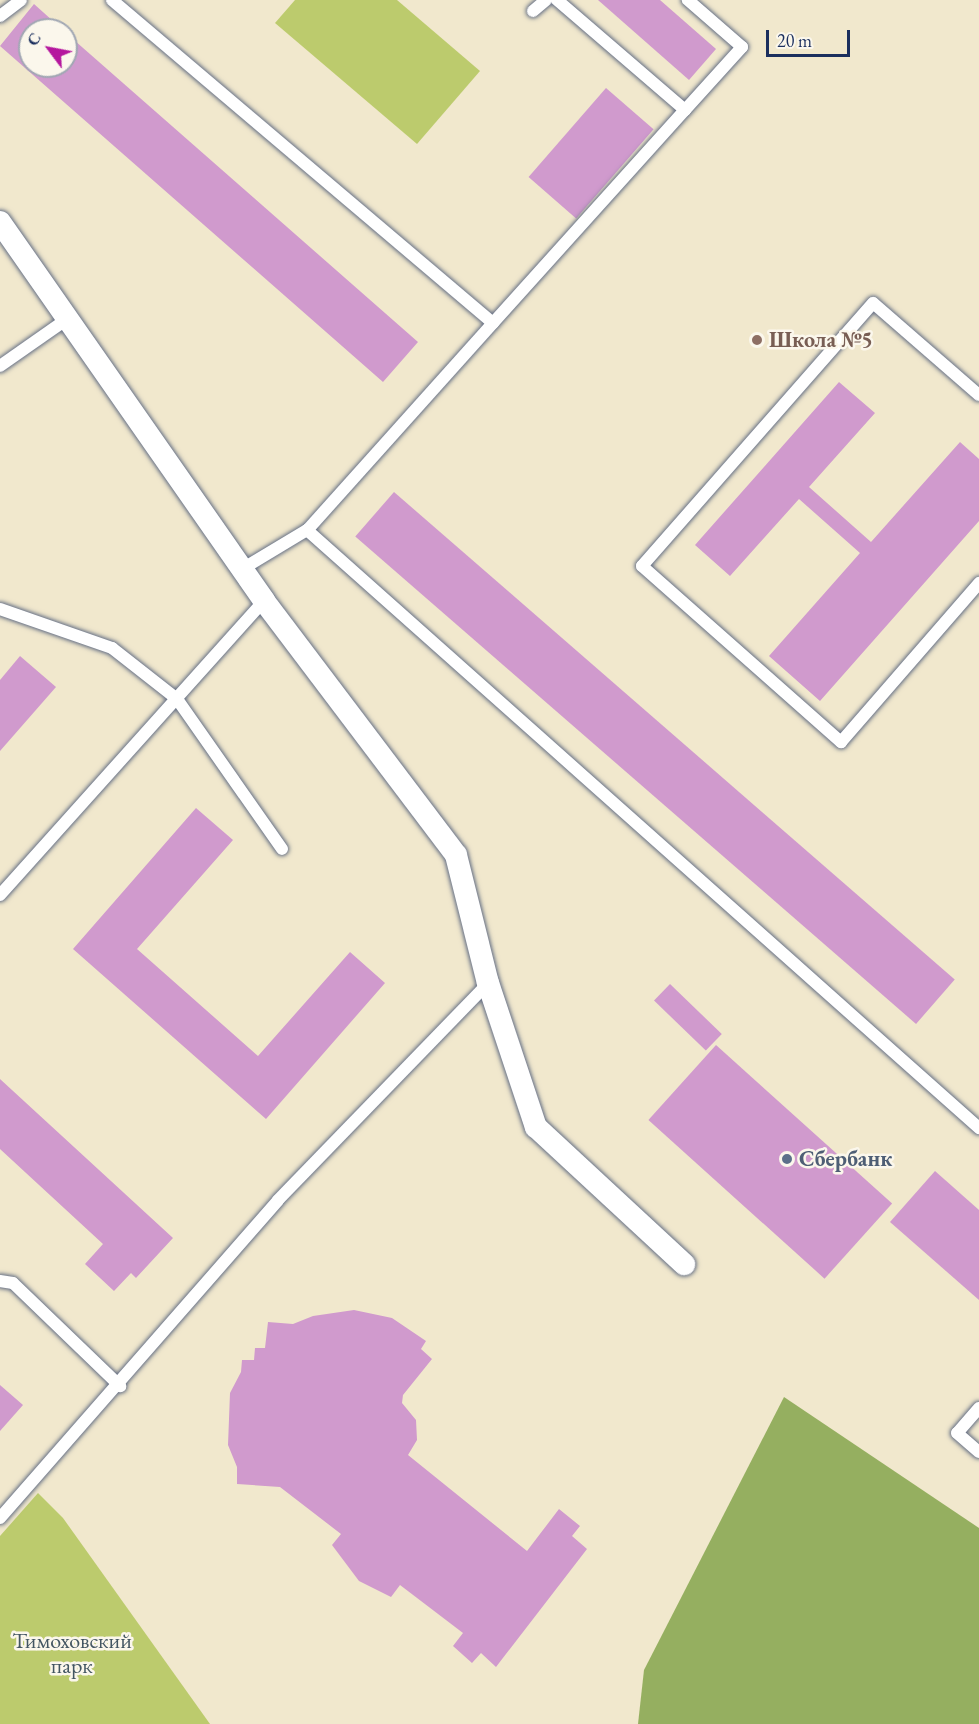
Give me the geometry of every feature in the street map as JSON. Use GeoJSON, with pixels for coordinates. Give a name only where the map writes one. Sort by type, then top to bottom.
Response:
{"type":"FeatureCollection","features":[{"type":"Feature","properties":{"kind":"street"},"geometry":{"type":"LineString","coordinates":[[0,222],[264,602],[456,855],[488,982],[536,1127],[684,1264]]}},
{"type":"Feature","properties":{"kind":"lane"},"geometry":{"type":"LineString","coordinates":[[0,16],[21,0]]}},
{"type":"Feature","properties":{"kind":"lane"},"geometry":{"type":"LineString","coordinates":[[112,0],[493,323]]}},
{"type":"Feature","properties":{"kind":"lane"},"geometry":{"type":"LineString","coordinates":[[533,11],[546,0]]}},
{"type":"Feature","properties":{"kind":"lane"},"geometry":{"type":"LineString","coordinates":[[557,0],[684,110]]}},
{"type":"Feature","properties":{"kind":"lane"},"geometry":{"type":"LineString","coordinates":[[242,569],[307,530],[742,47],[688,0]]}},
{"type":"Feature","properties":{"kind":"lane"},"geometry":{"type":"LineString","coordinates":[[979,395],[873,303],[642,566],[841,742],[979,583]]}},
{"type":"Feature","properties":{"kind":"lane"},"geometry":{"type":"LineString","coordinates":[[0,366],[67,319]]}},
{"type":"Feature","properties":{"kind":"lane"},"geometry":{"type":"LineString","coordinates":[[307,530],[979,1128]]}},
{"type":"Feature","properties":{"kind":"lane"},"geometry":{"type":"LineString","coordinates":[[0,895],[264,602]]}},
{"type":"Feature","properties":{"kind":"lane"},"geometry":{"type":"LineString","coordinates":[[0,609],[112,648],[177,699],[282,849]]}},
{"type":"Feature","properties":{"kind":"lane"},"geometry":{"type":"LineString","coordinates":[[0,1518],[120,1386],[278,1200],[488,982]]}},
{"type":"Feature","properties":{"kind":"lane"},"geometry":{"type":"LineString","coordinates":[[0,1281],[13,1283],[120,1386]]}},
{"type":"Feature","properties":{"kind":"lane"},"geometry":{"type":"LineString","coordinates":[[979,1408],[957,1433],[979,1452]]}},
{"type":"Feature","properties":{"kind":"green space"},"geometry":{"type":"Polygon","coordinates":[[[295,0],[397,0],[480,71],[417,144],[275,23],[295,0]]]}},
{"type":"Feature","properties":{"kind":"green space"},"geometry":{"type":"Polygon","coordinates":[[[784,1397],[979,1528],[979,1724],[638,1724],[644,1670],[784,1397]]]}},
{"type":"Feature","properties":{"kind":"green space","name":"Тимоховский парк"},"geometry":{"type":"Polygon","coordinates":[[[38,1493],[63,1518],[210,1724],[0,1724],[0,1536],[38,1493]]]}},
{"type":"Feature","properties":{"kind":"building"},"geometry":{"type":"Polygon","coordinates":[[[598,0],[660,0],[716,49],[689,80],[598,0]]]}},
{"type":"Feature","properties":{"kind":"building"},"geometry":{"type":"Polygon","coordinates":[[[34,4],[50,18],[23,18],[34,4]]]}},
{"type":"Feature","properties":{"kind":"building"},"geometry":{"type":"Polygon","coordinates":[[[18,24],[18,62],[0,46],[18,24]]]}},
{"type":"Feature","properties":{"kind":"building"},"geometry":{"type":"Polygon","coordinates":[[[78,44],[418,342],[383,382],[36,78],[78,78],[78,44]]]}},
{"type":"Feature","properties":{"kind":"building"},"geometry":{"type":"Polygon","coordinates":[[[606,88],[654,129],[576,218],[529,177],[606,88]]]}},
{"type":"Feature","properties":{"kind":"building"},"geometry":{"type":"Polygon","coordinates":[[[839,382],[875,413],[809,487],[871,542],[960,442],[979,459],[979,521],[820,701],[769,656],[860,553],[799,499],[730,576],[695,545],[839,382]]]}},
{"type":"Feature","properties":{"kind":"building"},"geometry":{"type":"Polygon","coordinates":[[[394,492],[955,979],[916,1024],[355,537],[394,492]]]}},
{"type":"Feature","properties":{"kind":"building"},"geometry":{"type":"Polygon","coordinates":[[[20,656],[56,687],[0,751],[0,680],[20,656]]]}},
{"type":"Feature","properties":{"kind":"building"},"geometry":{"type":"Polygon","coordinates":[[[196,808],[233,840],[137,949],[258,1056],[350,952],[385,983],[266,1119],[73,949],[196,808]]]}},
{"type":"Feature","properties":{"kind":"building"},"geometry":{"type":"Polygon","coordinates":[[[670,984],[722,1034],[706,1051],[654,1001],[670,984]]]}},
{"type":"Feature","properties":{"kind":"building"},"geometry":{"type":"Polygon","coordinates":[[[716,1045],[892,1204],[825,1279],[648,1120],[716,1045]]]}},
{"type":"Feature","properties":{"kind":"building"},"geometry":{"type":"Polygon","coordinates":[[[0,1079],[173,1238],[136,1278],[131,1273],[114,1291],[85,1264],[103,1244],[0,1149],[0,1079]]]}},
{"type":"Feature","properties":{"kind":"building"},"geometry":{"type":"Polygon","coordinates":[[[935,1171],[979,1210],[979,1300],[890,1222],[935,1171]]]}},
{"type":"Feature","properties":{"kind":"building"},"geometry":{"type":"Polygon","coordinates":[[[354,1310],[392,1318],[426,1341],[421,1349],[432,1359],[403,1395],[402,1403],[416,1420],[417,1440],[408,1455],[527,1551],[559,1509],[580,1526],[572,1536],[587,1549],[496,1667],[481,1653],[472,1663],[453,1646],[463,1633],[400,1585],[391,1597],[359,1581],[332,1545],[341,1534],[280,1487],[237,1484],[237,1467],[228,1445],[230,1393],[241,1372],[242,1360],[254,1360],[255,1348],[265,1348],[268,1322],[293,1324],[313,1316],[354,1310]]]}},
{"type":"Feature","properties":{"kind":"building"},"geometry":{"type":"Polygon","coordinates":[[[0,1385],[23,1405],[0,1431],[0,1385]]]}},
{"type":"Feature","properties":{"kind":"place","name":"Школа №5"},"geometry":{"type":"Point","coordinates":[757,340]}},
{"type":"Feature","properties":{"kind":"place","name":"Сбербанк"},"geometry":{"type":"Point","coordinates":[787,1159]}}]}
